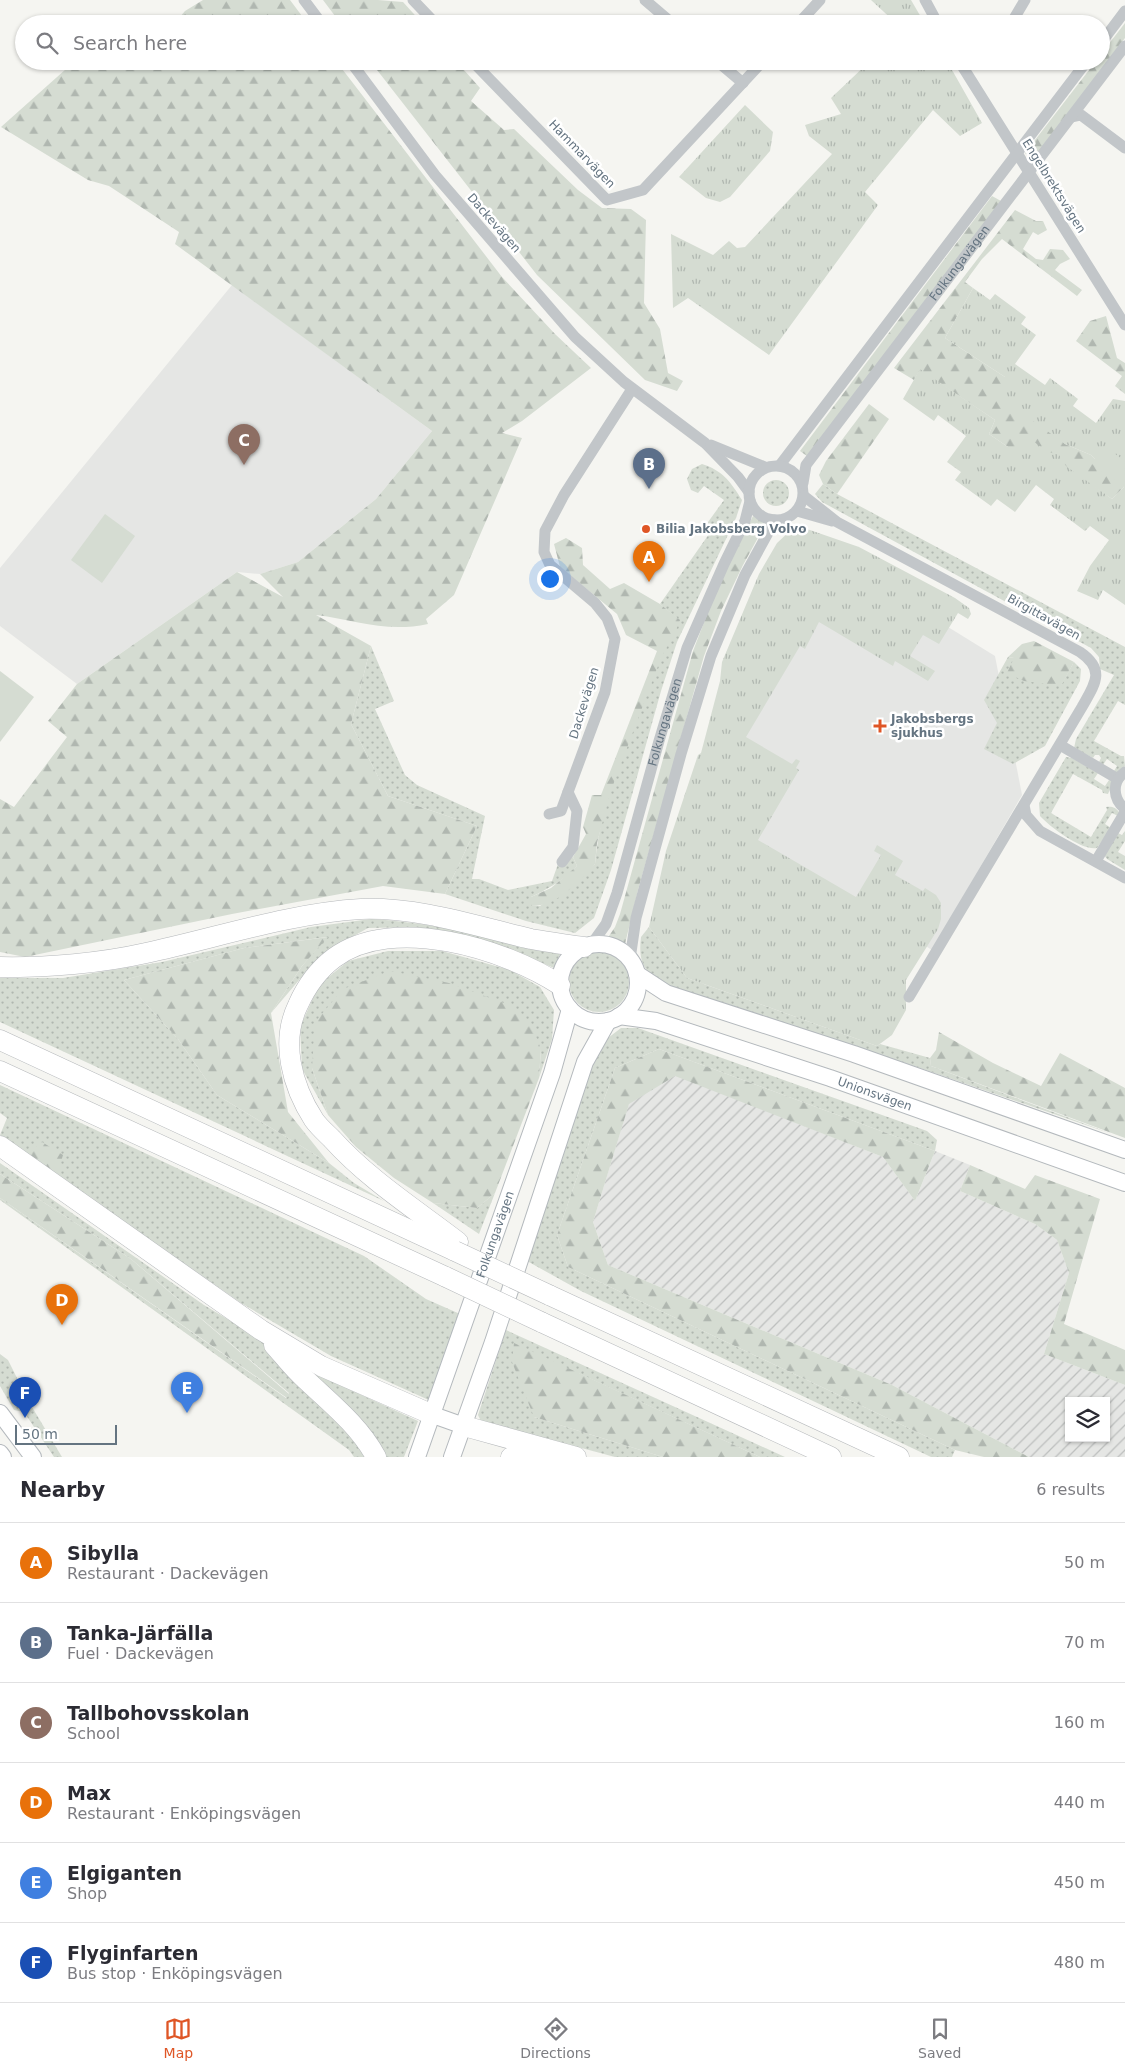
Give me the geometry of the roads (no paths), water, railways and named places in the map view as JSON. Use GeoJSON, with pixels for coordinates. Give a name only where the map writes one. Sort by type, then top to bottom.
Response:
{"type":"FeatureCollection","features":[{"type":"Feature","properties":{"kind":"highway"},"geometry":{"type":"LineString","coordinates":[[0,967],[102,961],[145,954],[326,912],[362,909],[434,915],[532,939],[588,946]]}},
{"type":"Feature","properties":{"kind":"highway"},"geometry":{"type":"LineString","coordinates":[[456,1246],[364,1171],[343,1152],[314,1120],[302,1097],[292,1071],[288,1037],[294,1013],[304,991],[316,975],[335,957],[361,945],[390,939],[426,939],[454,942],[474,947],[536,970],[560,985]]}},
{"type":"Feature","properties":{"kind":"highway"},"geometry":{"type":"LineString","coordinates":[[0,1040],[456,1246],[493,1268],[899,1457]]}},
{"type":"Feature","properties":{"kind":"highway"},"geometry":{"type":"LineString","coordinates":[[0,1071],[831,1457]]}},
{"type":"Feature","properties":{"kind":"highway"},"geometry":{"type":"LineString","coordinates":[[0,1146],[261,1330],[321,1366],[433,1414]]}},
{"type":"Feature","properties":{"kind":"highway"},"geometry":{"type":"LineString","coordinates":[[261,1330],[301,1375],[367,1440],[376,1457]]}},
{"type":"Feature","properties":{"kind":"highway"},"geometry":{"type":"LineString","coordinates":[[464,1426],[576,1457]]}},
{"type":"Feature","properties":{"kind":"highway"},"geometry":{"type":"LineString","coordinates":[[511,1457],[541,1448]]}},
{"type":"Feature","properties":{"kind":"main road"},"geometry":{"type":"LineString","coordinates":[[614,1019],[587,1020],[570,1009],[563,998],[560,985],[561,973],[566,962],[574,954],[588,946],[613,947],[630,959],[637,974],[646,982],[666,993],[854,1054],[1125,1150]]}},
{"type":"Feature","properties":{"kind":"main road"},"geometry":{"type":"LineString","coordinates":[[452,1457],[464,1426],[584,1062],[614,1019],[633,1003],[636,994],[637,974]]}},
{"type":"Feature","properties":{"kind":"main road","name":"Folkungavägen"},"geometry":{"type":"LineString","coordinates":[[417,1457],[552,1072],[570,1009]]}},
{"type":"Feature","properties":{"kind":"main road","name":"Unionsvägen"},"geometry":{"type":"LineString","coordinates":[[614,1019],[656,1021],[830,1078],[1125,1183]]}},
{"type":"Feature","properties":{"kind":"main road"},"geometry":{"type":"LineString","coordinates":[[0,1413],[33,1457]]}},
{"type":"Feature","properties":{"kind":"main road"},"geometry":{"type":"LineString","coordinates":[[433,1414],[464,1426]]}},
{"type":"Feature","properties":{"kind":"main road"},"geometry":{"type":"LineString","coordinates":[[0,1453],[3,1457]]}},
{"type":"Feature","properties":{"kind":"street"},"geometry":{"type":"LineString","coordinates":[[304,0],[315,15]]}},
{"type":"Feature","properties":{"kind":"street"},"geometry":{"type":"LineString","coordinates":[[413,0],[427,15]]}},
{"type":"Feature","properties":{"kind":"street"},"geometry":{"type":"LineString","coordinates":[[645,0],[662,15]]}},
{"type":"Feature","properties":{"kind":"street"},"geometry":{"type":"LineString","coordinates":[[806,15],[820,0]]}},
{"type":"Feature","properties":{"kind":"street"},"geometry":{"type":"LineString","coordinates":[[925,0],[933,15]]}},
{"type":"Feature","properties":{"kind":"street"},"geometry":{"type":"LineString","coordinates":[[1016,15],[1025,0]]}},
{"type":"Feature","properties":{"kind":"street"},"geometry":{"type":"LineString","coordinates":[[1110,31],[1125,12]]}},
{"type":"Feature","properties":{"kind":"street","name":"Folkungavägen"},"geometry":{"type":"LineString","coordinates":[[1110,66],[1125,46]]}},
{"type":"Feature","properties":{"kind":"street","name":"Dackevägen"},"geometry":{"type":"LineString","coordinates":[[357,70],[435,175],[568,330],[632,389],[705,443],[738,477],[749,497]]}},
{"type":"Feature","properties":{"kind":"street","name":"Hammarvägen"},"geometry":{"type":"LineString","coordinates":[[481,70],[607,200],[643,190],[755,70]]}},
{"type":"Feature","properties":{"kind":"street"},"geometry":{"type":"LineString","coordinates":[[728,70],[743,83]]}},
{"type":"Feature","properties":{"kind":"street","name":"Engelbrektsvägen"},"geometry":{"type":"LineString","coordinates":[[965,70],[1125,325]]}},
{"type":"Feature","properties":{"kind":"street","name":"Folkungavägen"},"geometry":{"type":"LineString","coordinates":[[780,465],[1080,70]]}},
{"type":"Feature","properties":{"kind":"street","name":"Folkungavägen"},"geometry":{"type":"LineString","coordinates":[[802,483],[806,465],[1107,70]]}},
{"type":"Feature","properties":{"kind":"street"},"geometry":{"type":"LineString","coordinates":[[1072,117],[1082,115],[1125,148]]}},
{"type":"Feature","properties":{"kind":"street","name":"Dackevägen"},"geometry":{"type":"LineString","coordinates":[[549,814],[561,811],[604,692],[616,639],[607,618],[595,603],[550,565],[544,552],[545,530],[564,494],[632,389]]}},
{"type":"Feature","properties":{"kind":"street","name":"Dackevägen"},"geometry":{"type":"LineString","coordinates":[[705,443],[765,467]]}},
{"type":"Feature","properties":{"kind":"street"},"geometry":{"type":"LineString","coordinates":[[780,465],[793,470],[802,483],[804,496],[797,511],[787,518],[775,520],[760,515],[749,497],[753,477],[765,467],[780,465]]}},
{"type":"Feature","properties":{"kind":"street","name":"Birgittavägen"},"geometry":{"type":"LineString","coordinates":[[804,496],[837,522],[1030,624],[1088,657],[1096,673],[1095,683],[1060,745],[910,997]]}},
{"type":"Feature","properties":{"kind":"street","name":"Folkungavägen"},"geometry":{"type":"LineString","coordinates":[[588,946],[606,924],[617,893],[687,648],[745,521],[749,497]]}},
{"type":"Feature","properties":{"kind":"street","name":"Birgittavägen"},"geometry":{"type":"LineString","coordinates":[[797,511],[837,522]]}},
{"type":"Feature","properties":{"kind":"street","name":"Folkungavägen"},"geometry":{"type":"LineString","coordinates":[[630,959],[636,918],[681,754],[711,656],[745,575],[775,520]]}},
{"type":"Feature","properties":{"kind":"street"},"geometry":{"type":"LineString","coordinates":[[1060,745],[1121,776],[1115,788],[1115,796],[1125,811],[1096,861]]}},
{"type":"Feature","properties":{"kind":"street"},"geometry":{"type":"LineString","coordinates":[[562,862],[573,847],[577,811],[568,792]]}},
{"type":"Feature","properties":{"kind":"street"},"geometry":{"type":"LineString","coordinates":[[1024,805],[1026,815],[1040,831],[1125,878]]}},
{"type":"Feature","properties":{"kind":"place","name":"Tallbohovsskolan"},"geometry":{"type":"Point","coordinates":[244,465]}},
{"type":"Feature","properties":{"kind":"place","name":"Tanka-Järfälla"},"geometry":{"type":"Point","coordinates":[649,489]}},
{"type":"Feature","properties":{"kind":"place","name":"Bilia Jakobsberg Volvo"},"geometry":{"type":"Point","coordinates":[646,529]}},
{"type":"Feature","properties":{"kind":"place","name":"Sibylla"},"geometry":{"type":"Point","coordinates":[649,582]}},
{"type":"Feature","properties":{"kind":"place","name":"Jakobsbergs sjukhus"},"geometry":{"type":"Point","coordinates":[880,726]}},
{"type":"Feature","properties":{"kind":"place","name":"Max"},"geometry":{"type":"Point","coordinates":[62,1325]}},
{"type":"Feature","properties":{"kind":"place","name":"Elgiganten"},"geometry":{"type":"Point","coordinates":[187,1413]}},
{"type":"Feature","properties":{"kind":"place","name":"Flyginfarten"},"geometry":{"type":"Point","coordinates":[25,1418]}}]}
